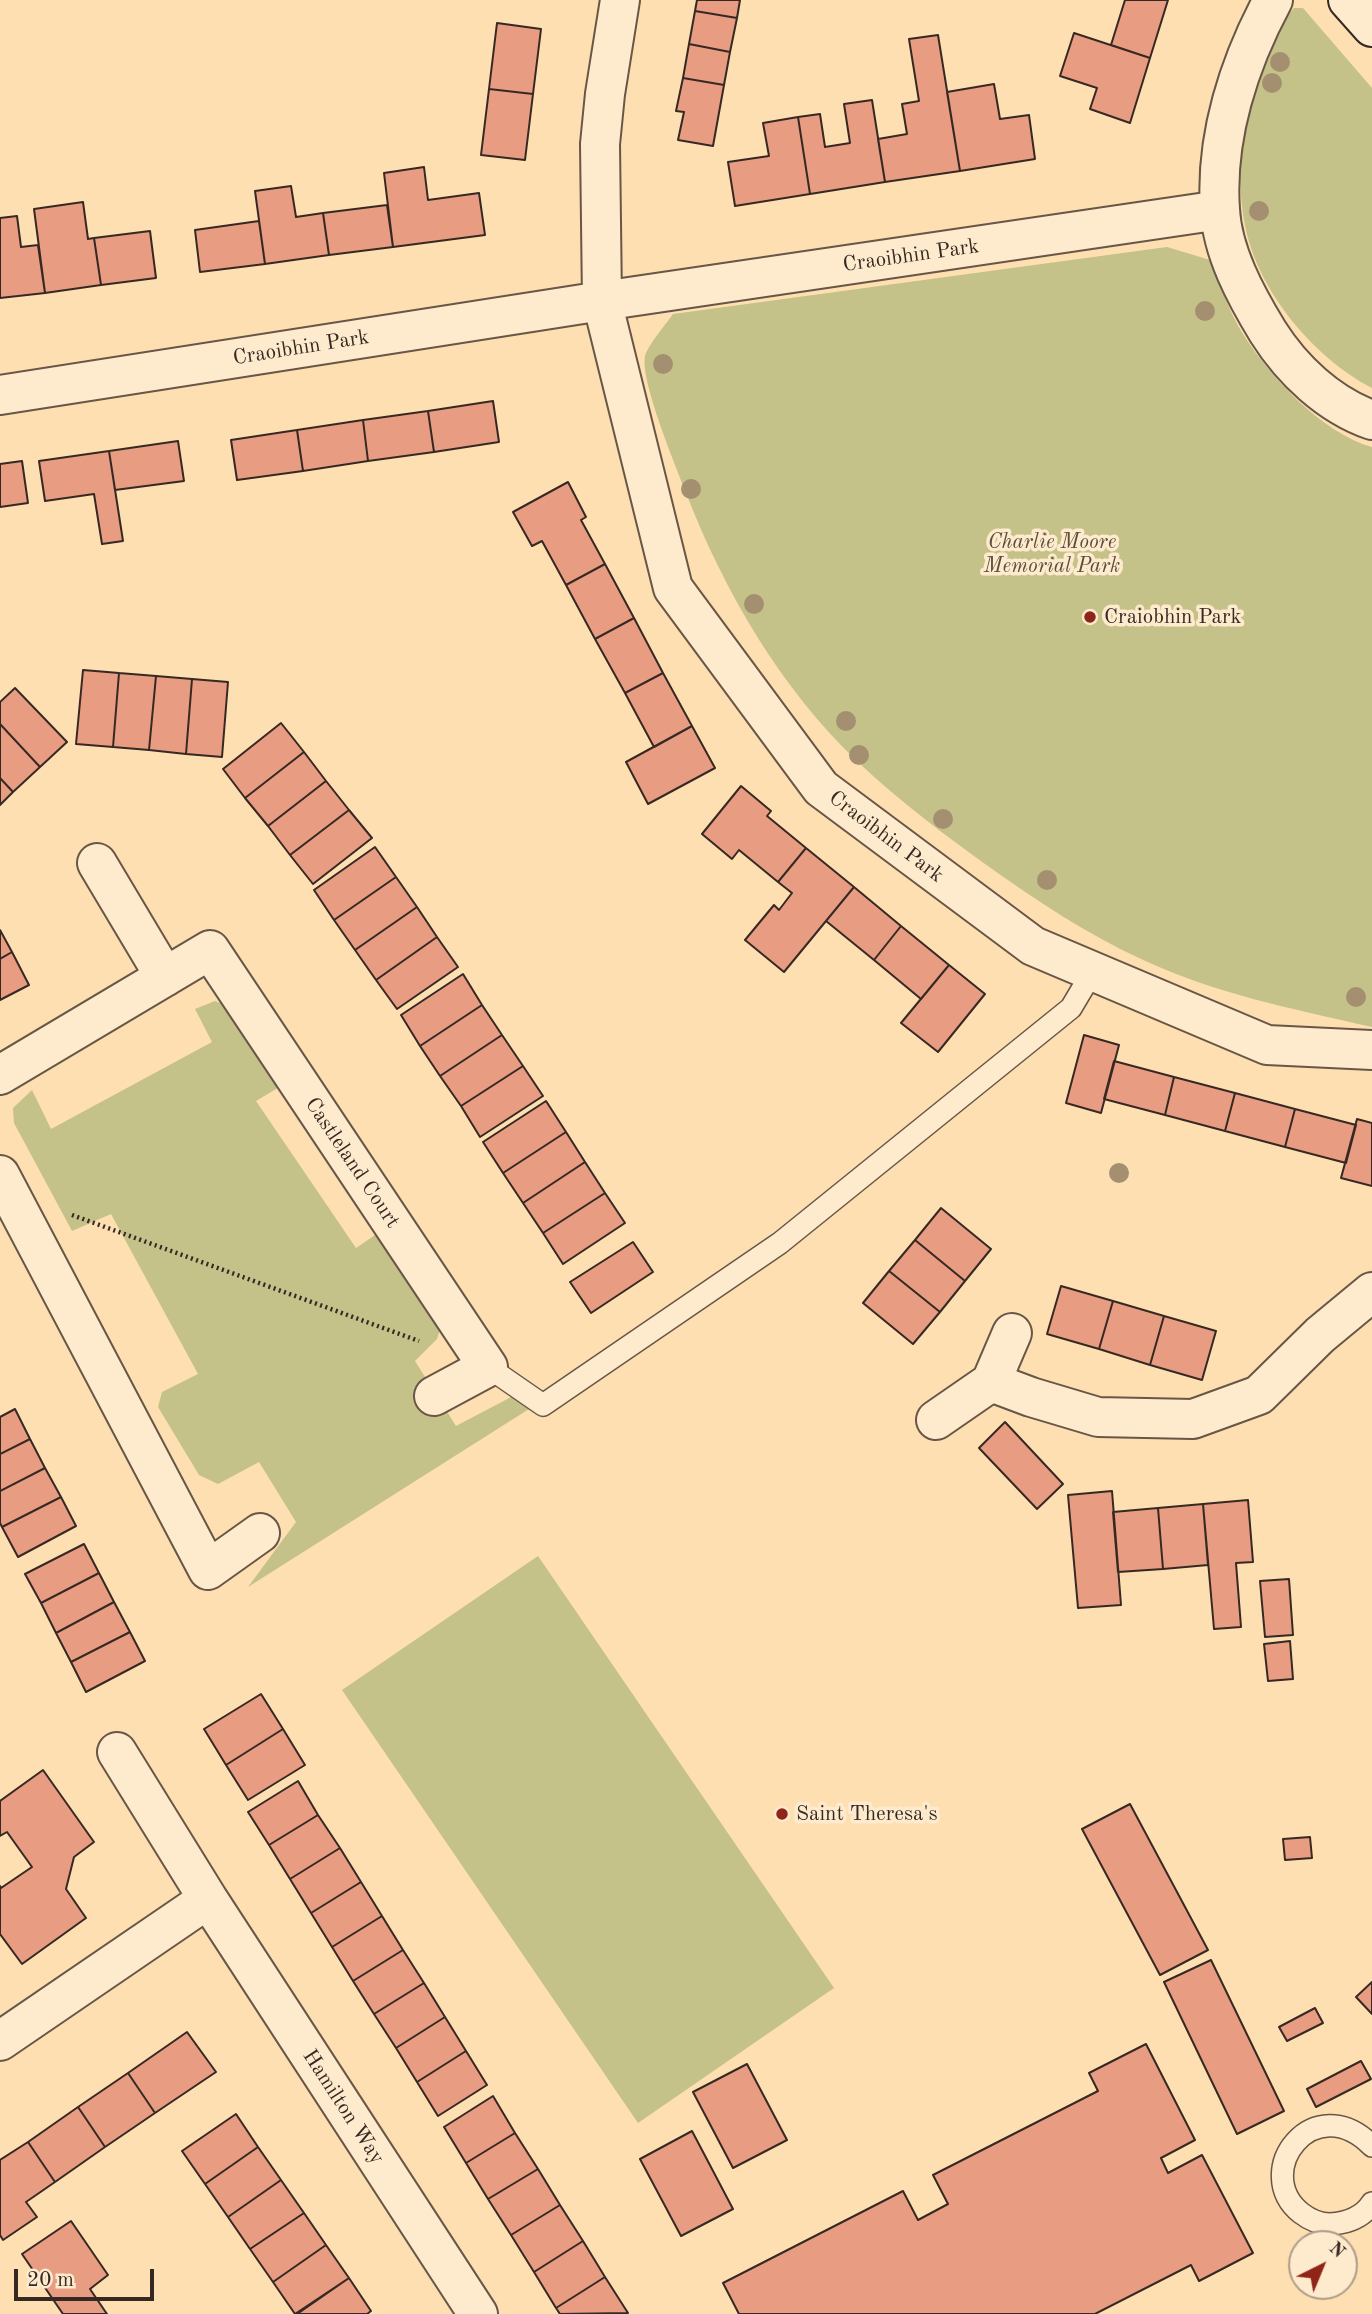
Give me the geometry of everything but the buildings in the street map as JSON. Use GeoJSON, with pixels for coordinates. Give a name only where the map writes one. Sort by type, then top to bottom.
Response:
{"type":"FeatureCollection","features":[{"type":"Feature","properties":{"kind":"street","name":"Craoibhin Park"},"geometry":{"type":"LineString","coordinates":[[620,0],[600,144],[602,301],[673,587],[821,788],[1033,946],[1267,1045],[1372,1049]]}},
{"type":"Feature","properties":{"kind":"street"},"geometry":{"type":"LineString","coordinates":[[1273,0],[1258,27],[1231,102],[1222,148],[1220,210],[1226,244],[1254,309],[1274,342],[1294,367],[1341,405],[1372,420]]}},
{"type":"Feature","properties":{"kind":"street"},"geometry":{"type":"LineString","coordinates":[[1348,0],[1372,27]]}},
{"type":"Feature","properties":{"kind":"street","name":"Craoibhin Park"},"geometry":{"type":"LineString","coordinates":[[0,395],[602,301],[1220,210]]}},
{"type":"Feature","properties":{"kind":"street"},"geometry":{"type":"LineString","coordinates":[[97,863],[166,977]]}},
{"type":"Feature","properties":{"kind":"street","name":"Castleland Court"},"geometry":{"type":"LineString","coordinates":[[0,1075],[210,950],[488,1367]]}},
{"type":"Feature","properties":{"kind":"street"},"geometry":{"type":"LineString","coordinates":[[0,1175],[208,1570],[260,1533]]}},
{"type":"Feature","properties":{"kind":"street"},"geometry":{"type":"LineString","coordinates":[[991,1382],[1098,1418],[1193,1419],[1259,1395],[1320,1335],[1372,1292]]}},
{"type":"Feature","properties":{"kind":"street"},"geometry":{"type":"LineString","coordinates":[[936,1420],[991,1382],[1012,1333]]}},
{"type":"Feature","properties":{"kind":"street"},"geometry":{"type":"LineString","coordinates":[[434,1396],[488,1367]]}},
{"type":"Feature","properties":{"kind":"street","name":"Hamilton Way"},"geometry":{"type":"LineString","coordinates":[[117,1752],[208,1899],[478,2314]]}},
{"type":"Feature","properties":{"kind":"street"},"geometry":{"type":"LineString","coordinates":[[0,2041],[208,1899]]}},
{"type":"Feature","properties":{"kind":"lane"},"geometry":{"type":"LineString","coordinates":[[488,1367],[543,1405],[780,1243],[1071,1008],[1094,971]]}},
{"type":"Feature","properties":{"kind":"lane"},"geometry":{"type":"LineString","coordinates":[[1371,2207],[1356,2218],[1341,2223],[1325,2224],[1310,2219],[1297,2210],[1288,2197],[1283,2182],[1283,2166],[1288,2151],[1298,2138],[1312,2129],[1329,2125],[1346,2127],[1360,2134],[1372,2146]]}},
{"type":"Feature","properties":{"kind":"path"},"geometry":{"type":"LineString","coordinates":[[23,1218],[46,1205],[423,1343]]}},
{"type":"Feature","properties":{"kind":"green space"},"geometry":{"type":"Polygon","coordinates":[[[1294,8],[1303,8],[1372,88],[1372,388],[1329,359],[1291,320],[1262,274],[1245,225],[1241,156],[1246,122],[1266,56],[1275,36],[1294,8]]]}},
{"type":"Feature","properties":{"kind":"green space","name":"Charlie Moore Memorial Park"},"geometry":{"type":"Polygon","coordinates":[[[1167,247],[1210,260],[1238,325],[1254,351],[1282,385],[1316,416],[1353,440],[1372,447],[1372,1027],[1224,990],[1167,970],[1120,949],[1064,917],[992,869],[923,818],[858,762],[804,703],[757,637],[737,602],[701,530],[660,424],[648,384],[645,356],[673,314],[1167,247]]]}},
{"type":"Feature","properties":{"kind":"green space"},"geometry":{"type":"Polygon","coordinates":[[[215,1001],[242,1011],[286,1083],[256,1101],[356,1248],[384,1229],[444,1317],[437,1339],[415,1361],[456,1426],[515,1395],[529,1409],[248,1587],[296,1522],[259,1462],[218,1484],[199,1475],[158,1407],[162,1392],[198,1374],[111,1214],[72,1231],[14,1123],[13,1108],[32,1090],[51,1129],[212,1042],[195,1009],[215,1001]]]}},
{"type":"Feature","properties":{"kind":"green space"},"geometry":{"type":"Polygon","coordinates":[[[538,1556],[834,1988],[638,2123],[342,1690],[538,1556]]]}},
{"type":"Feature","properties":{"kind":"place","name":"Craiobhin Park"},"geometry":{"type":"Point","coordinates":[1090,617]}},
{"type":"Feature","properties":{"kind":"place","name":"Saint Theresa's"},"geometry":{"type":"Point","coordinates":[782,1814]}}]}
